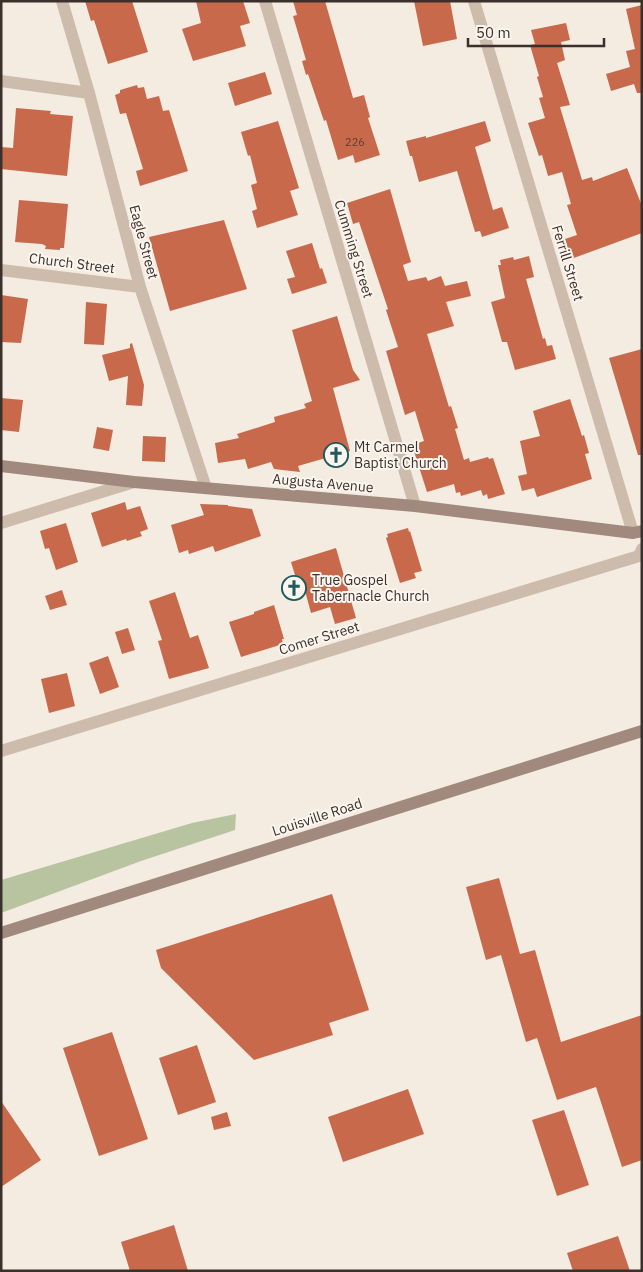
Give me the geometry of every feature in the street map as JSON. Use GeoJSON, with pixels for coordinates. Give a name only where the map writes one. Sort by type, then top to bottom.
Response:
{"type":"FeatureCollection","features":[{"type":"Feature","properties":{"kind":"main road","name":"Augusta Avenue"},"geometry":{"type":"LineString","coordinates":[[1,466],[134,482],[415,506],[637,532]]}},
{"type":"Feature","properties":{"kind":"main road","name":"Louisville Road"},"geometry":{"type":"LineString","coordinates":[[1,932],[642,731]]}},
{"type":"Feature","properties":{"kind":"street","name":"Eagle Street"},"geometry":{"type":"LineString","coordinates":[[62,1],[89,93],[140,287],[206,488]]}},
{"type":"Feature","properties":{"kind":"street","name":"Cumming Street"},"geometry":{"type":"LineString","coordinates":[[265,1],[415,506]]}},
{"type":"Feature","properties":{"kind":"street","name":"Ferrill Street"},"geometry":{"type":"LineString","coordinates":[[474,1],[637,532]]}},
{"type":"Feature","properties":{"kind":"street"},"geometry":{"type":"LineString","coordinates":[[1,81],[89,93]]}},
{"type":"Feature","properties":{"kind":"street","name":"Church Street"},"geometry":{"type":"LineString","coordinates":[[1,270],[140,287]]}},
{"type":"Feature","properties":{"kind":"street"},"geometry":{"type":"LineString","coordinates":[[1,523],[134,482]]}},
{"type":"Feature","properties":{"kind":"street","name":"Comer Street"},"geometry":{"type":"LineString","coordinates":[[1,751],[638,556],[642,549]]}},
{"type":"Feature","properties":{"kind":"green space"},"geometry":{"type":"Polygon","coordinates":[[[236,814],[235,830],[141,861],[1,913],[1,880],[192,823],[236,814]]]}},
{"type":"Feature","properties":{"kind":"building"},"geometry":{"type":"Polygon","coordinates":[[[85,1],[132,1],[148,52],[108,64],[94,20],[91,21],[85,1]]]}},
{"type":"Feature","properties":{"kind":"building"},"geometry":{"type":"Polygon","coordinates":[[[196,1],[243,1],[250,23],[240,26],[246,46],[193,61],[182,29],[201,23],[196,1]]]}},
{"type":"Feature","properties":{"kind":"building"},"geometry":{"type":"Polygon","coordinates":[[[293,1],[325,1],[353,98],[364,95],[370,117],[368,118],[380,155],[355,163],[353,155],[338,160],[326,120],[324,121],[302,61],[306,60],[293,16],[297,15],[293,1]]]}},
{"type":"Feature","properties":{"kind":"building"},"geometry":{"type":"Polygon","coordinates":[[[414,1],[450,1],[457,39],[423,46],[414,1]]]}},
{"type":"Feature","properties":{"kind":"building"},"geometry":{"type":"Polygon","coordinates":[[[642,5],[642,93],[637,93],[634,84],[611,91],[606,74],[630,67],[626,51],[635,49],[626,9],[642,5]]]}},
{"type":"Feature","properties":{"kind":"building"},"geometry":{"type":"Polygon","coordinates":[[[566,23],[570,40],[561,42],[565,60],[557,63],[570,105],[560,107],[582,180],[592,177],[593,181],[627,168],[642,206],[642,233],[571,259],[565,239],[577,235],[567,205],[571,204],[562,172],[548,176],[542,155],[539,156],[528,123],[545,118],[539,98],[543,97],[537,77],[539,76],[530,45],[535,44],[531,30],[566,23]]]}},
{"type":"Feature","properties":{"kind":"building"},"geometry":{"type":"Polygon","coordinates":[[[265,72],[272,94],[235,106],[228,83],[265,72]]]}},
{"type":"Feature","properties":{"kind":"building"},"geometry":{"type":"Polygon","coordinates":[[[137,85],[138,88],[144,87],[147,99],[159,96],[163,111],[169,110],[188,171],[140,186],[136,171],[143,169],[126,113],[120,114],[115,95],[120,93],[120,90],[137,85]]]}},
{"type":"Feature","properties":{"kind":"building"},"geometry":{"type":"Polygon","coordinates":[[[16,108],[51,111],[50,114],[73,116],[67,176],[1,169],[1,147],[13,148],[16,108]]]}},
{"type":"Feature","properties":{"kind":"building"},"geometry":{"type":"Polygon","coordinates":[[[278,121],[299,188],[290,191],[298,215],[257,228],[252,211],[257,209],[251,185],[257,183],[250,155],[248,156],[241,132],[278,121]]]}},
{"type":"Feature","properties":{"kind":"building"},"geometry":{"type":"Polygon","coordinates":[[[485,121],[491,141],[475,147],[493,210],[502,207],[509,228],[482,237],[480,231],[475,232],[457,171],[419,182],[406,141],[426,136],[426,138],[485,121]]]}},
{"type":"Feature","properties":{"kind":"building"},"geometry":{"type":"Polygon","coordinates":[[[390,189],[411,262],[403,265],[408,281],[426,277],[428,281],[441,276],[445,286],[467,281],[471,296],[446,302],[454,326],[427,334],[449,407],[451,406],[458,428],[455,429],[464,460],[469,458],[470,462],[488,457],[489,459],[493,458],[505,494],[488,499],[487,494],[483,496],[481,490],[461,496],[460,492],[456,493],[454,484],[427,492],[412,445],[424,441],[415,411],[405,415],[386,351],[398,347],[386,310],[388,309],[359,222],[353,224],[347,203],[390,189]]]}},
{"type":"Feature","properties":{"kind":"building"},"geometry":{"type":"Polygon","coordinates":[[[19,200],[68,204],[64,248],[60,248],[60,250],[45,249],[46,246],[42,244],[15,242],[19,200]]]}},
{"type":"Feature","properties":{"kind":"building"},"geometry":{"type":"Polygon","coordinates":[[[224,220],[247,289],[170,311],[149,237],[224,220]]]}},
{"type":"Feature","properties":{"kind":"building"},"geometry":{"type":"Polygon","coordinates":[[[312,243],[320,269],[322,268],[327,283],[292,294],[287,279],[295,277],[286,251],[312,243]]]}},
{"type":"Feature","properties":{"kind":"building"},"geometry":{"type":"Polygon","coordinates":[[[529,256],[534,277],[526,279],[543,339],[545,338],[547,346],[552,345],[556,359],[515,370],[507,342],[502,342],[491,302],[505,298],[498,265],[501,265],[500,260],[513,257],[514,260],[529,256]]]}},
{"type":"Feature","properties":{"kind":"building"},"geometry":{"type":"Polygon","coordinates":[[[1,295],[28,299],[21,343],[1,342],[1,295]]]}},
{"type":"Feature","properties":{"kind":"building"},"geometry":{"type":"Polygon","coordinates":[[[86,302],[107,304],[104,345],[84,344],[86,302]]]}},
{"type":"Feature","properties":{"kind":"building"},"geometry":{"type":"Polygon","coordinates":[[[337,316],[353,370],[360,380],[333,388],[350,451],[298,466],[300,472],[274,469],[271,462],[248,469],[245,459],[218,463],[215,443],[239,438],[237,434],[275,422],[274,417],[306,408],[304,404],[312,401],[292,330],[337,316]]]}},
{"type":"Feature","properties":{"kind":"building"},"geometry":{"type":"Polygon","coordinates":[[[132,343],[144,385],[142,406],[126,405],[128,376],[109,381],[102,355],[130,348],[132,343]]]}},
{"type":"Feature","properties":{"kind":"building"},"geometry":{"type":"Polygon","coordinates":[[[642,349],[642,455],[638,455],[609,358],[642,349]]]}},
{"type":"Feature","properties":{"kind":"building"},"geometry":{"type":"Polygon","coordinates":[[[1,398],[23,400],[19,432],[1,430],[1,398]]]}},
{"type":"Feature","properties":{"kind":"building"},"geometry":{"type":"Polygon","coordinates":[[[570,399],[589,453],[585,454],[592,479],[537,497],[534,488],[522,491],[518,476],[527,474],[520,441],[540,436],[533,411],[570,399]]]}},
{"type":"Feature","properties":{"kind":"building"},"geometry":{"type":"Polygon","coordinates":[[[97,427],[113,430],[109,451],[93,448],[97,427]]]}},
{"type":"Feature","properties":{"kind":"building"},"geometry":{"type":"Polygon","coordinates":[[[143,436],[166,437],[165,462],[142,461],[143,436]]]}},
{"type":"Feature","properties":{"kind":"building"},"geometry":{"type":"Polygon","coordinates":[[[125,502],[127,510],[140,506],[148,529],[140,532],[142,536],[102,547],[91,513],[125,502]]]}},
{"type":"Feature","properties":{"kind":"building"},"geometry":{"type":"Polygon","coordinates":[[[200,504],[228,505],[252,509],[261,536],[215,552],[213,546],[189,554],[188,550],[179,553],[171,525],[204,515],[200,504]]]}},
{"type":"Feature","properties":{"kind":"building"},"geometry":{"type":"Polygon","coordinates":[[[66,523],[78,562],[56,570],[49,548],[45,549],[40,531],[66,523]]]}},
{"type":"Feature","properties":{"kind":"building"},"geometry":{"type":"Polygon","coordinates":[[[408,528],[422,571],[414,573],[416,578],[400,583],[386,538],[388,537],[387,534],[408,528]]]}},
{"type":"Feature","properties":{"kind":"building"},"geometry":{"type":"Polygon","coordinates":[[[336,548],[356,618],[335,624],[330,607],[311,613],[304,587],[299,588],[291,562],[336,548]]]}},
{"type":"Feature","properties":{"kind":"building"},"geometry":{"type":"Polygon","coordinates":[[[62,590],[67,605],[50,610],[45,596],[62,590]]]}},
{"type":"Feature","properties":{"kind":"building"},"geometry":{"type":"Polygon","coordinates":[[[175,592],[190,638],[198,635],[209,668],[169,679],[158,641],[162,640],[149,601],[175,592]]]}},
{"type":"Feature","properties":{"kind":"building"},"geometry":{"type":"Polygon","coordinates":[[[274,605],[284,639],[282,639],[283,644],[241,657],[229,622],[274,605]]]}},
{"type":"Feature","properties":{"kind":"building"},"geometry":{"type":"Polygon","coordinates":[[[128,628],[135,650],[122,654],[115,632],[128,628]]]}},
{"type":"Feature","properties":{"kind":"building"},"geometry":{"type":"Polygon","coordinates":[[[108,656],[119,687],[100,694],[89,663],[108,656]]]}},
{"type":"Feature","properties":{"kind":"building"},"geometry":{"type":"Polygon","coordinates":[[[67,673],[75,706],[49,713],[41,679],[67,673]]]}},
{"type":"Feature","properties":{"kind":"building"},"geometry":{"type":"Polygon","coordinates":[[[499,878],[520,954],[535,950],[561,1042],[642,1015],[642,1160],[622,1167],[596,1087],[557,1100],[537,1038],[526,1042],[501,955],[486,960],[466,887],[499,878]]]}},
{"type":"Feature","properties":{"kind":"building"},"geometry":{"type":"Polygon","coordinates":[[[332,894],[369,1010],[329,1023],[333,1035],[254,1060],[161,968],[156,950],[332,894]]]}},
{"type":"Feature","properties":{"kind":"building"},"geometry":{"type":"Polygon","coordinates":[[[112,1032],[148,1139],[99,1156],[63,1048],[112,1032]]]}},
{"type":"Feature","properties":{"kind":"building"},"geometry":{"type":"Polygon","coordinates":[[[197,1045],[216,1102],[178,1115],[159,1058],[197,1045]]]}},
{"type":"Feature","properties":{"kind":"building"},"geometry":{"type":"Polygon","coordinates":[[[408,1089],[424,1134],[343,1162],[328,1117],[408,1089]]]}},
{"type":"Feature","properties":{"kind":"building"},"geometry":{"type":"Polygon","coordinates":[[[1,1101],[41,1160],[1,1187],[1,1101]]]}},
{"type":"Feature","properties":{"kind":"building"},"geometry":{"type":"Polygon","coordinates":[[[564,1110],[589,1185],[557,1196],[532,1120],[564,1110]]]}},
{"type":"Feature","properties":{"kind":"building"},"geometry":{"type":"Polygon","coordinates":[[[227,1112],[231,1126],[214,1130],[211,1117],[227,1112]]]}},
{"type":"Feature","properties":{"kind":"building"},"geometry":{"type":"Polygon","coordinates":[[[174,1225],[188,1271],[130,1271],[121,1242],[174,1225]]]}},
{"type":"Feature","properties":{"kind":"building"},"geometry":{"type":"Polygon","coordinates":[[[618,1236],[630,1271],[573,1271],[567,1253],[618,1236]]]}},
{"type":"Feature","properties":{"kind":"place","name":"Mt Carmel Baptist Church"},"geometry":{"type":"Point","coordinates":[336,455]}},
{"type":"Feature","properties":{"kind":"place","name":"True Gospel Tabernacle Church"},"geometry":{"type":"Point","coordinates":[294,588]}}]}
